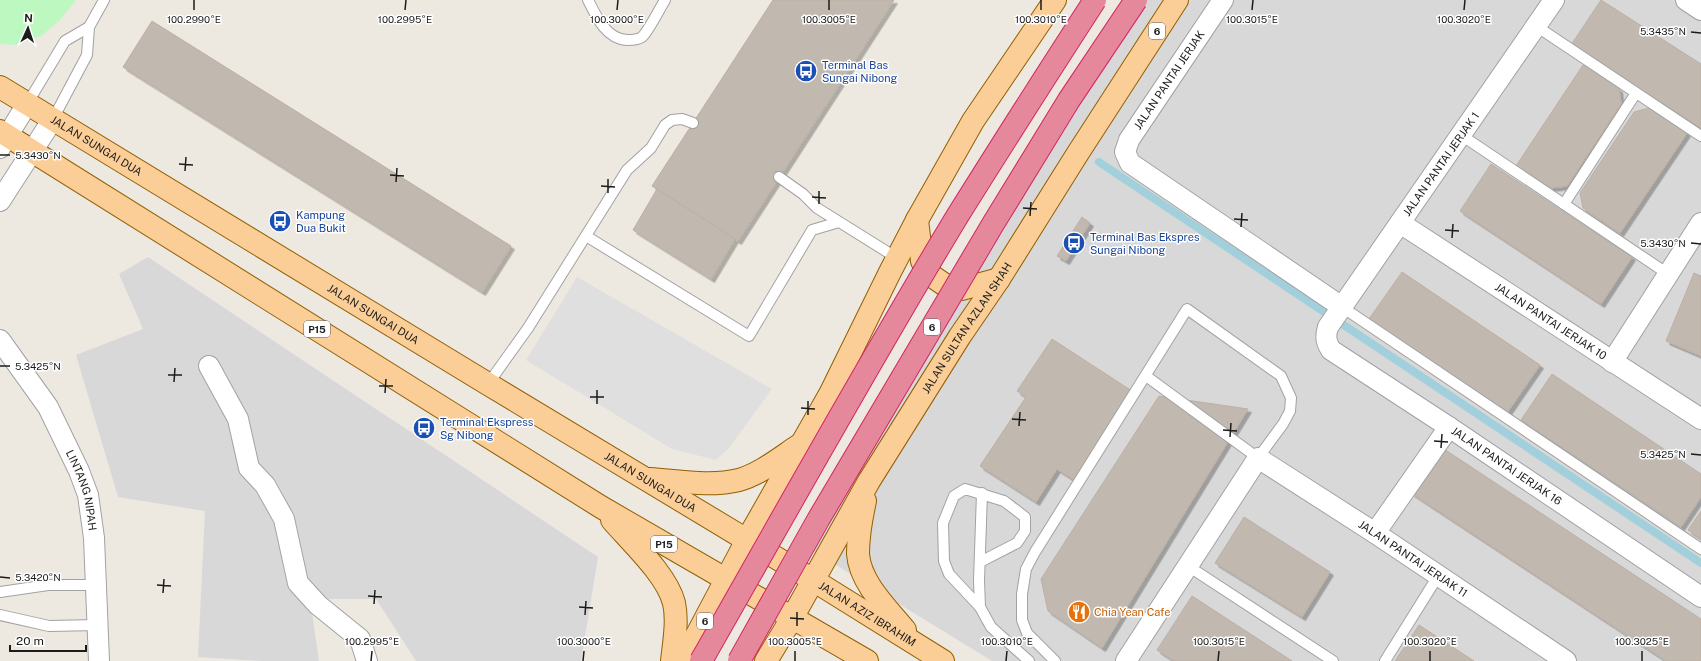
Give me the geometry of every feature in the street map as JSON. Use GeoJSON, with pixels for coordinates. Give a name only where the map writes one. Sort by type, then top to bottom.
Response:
{"type":"FeatureCollection","features":[{"type":"Feature","properties":{"kind":"highway","name":"6"},"geometry":{"type":"LineString","coordinates":[[701,661],[859,383],[958,216],[1037,89],[1095,0]]}},
{"type":"Feature","properties":{"kind":"highway","name":"6"},"geometry":{"type":"LineString","coordinates":[[739,661],[822,513],[988,230],[1069,100],[1136,0]]}},
{"type":"Feature","properties":{"kind":"main road","name":"6"},"geometry":{"type":"LineString","coordinates":[[683,661],[747,540],[830,394],[917,220],[973,121],[1055,0]]}},
{"type":"Feature","properties":{"kind":"main road","name":"JALAN SULTAN AZLAN SHAH"},"geometry":{"type":"LineString","coordinates":[[766,661],[792,618],[869,481],[960,336],[999,279],[1082,146],[1177,0]]}},
{"type":"Feature","properties":{"kind":"main road","name":"JALAN SUNGAI DUA"},"geometry":{"type":"LineString","coordinates":[[0,87],[813,580]]}},
{"type":"Feature","properties":{"kind":"main road","name":"P15"},"geometry":{"type":"LineString","coordinates":[[2,138],[32,150],[601,507],[867,661]]}},
{"type":"Feature","properties":{"kind":"main road"},"geometry":{"type":"LineString","coordinates":[[917,220],[922,261],[929,274],[945,285],[962,289],[999,279]]}},
{"type":"Feature","properties":{"kind":"main road"},"geometry":{"type":"LineString","coordinates":[[645,478],[717,484],[740,479],[762,470],[801,444]]}},
{"type":"Feature","properties":{"kind":"main road"},"geometry":{"type":"LineString","coordinates":[[869,481],[859,530],[858,555],[871,587],[915,643]]}},
{"type":"Feature","properties":{"kind":"main road"},"geometry":{"type":"LineString","coordinates":[[601,507],[659,573],[669,588],[674,603],[675,624],[672,661]]}},
{"type":"Feature","properties":{"kind":"main road","name":"JALAN AZIZ IBRAHIM"},"geometry":{"type":"LineString","coordinates":[[813,580],[943,661]]}},
{"type":"Feature","properties":{"kind":"street","name":"JALAN PANTAI JERJAK"},"geometry":{"type":"LineString","coordinates":[[1223,0],[1129,140],[1125,152],[1130,163],[1342,307]]}},
{"type":"Feature","properties":{"kind":"street","name":"JALAN PANTAI JERJAK 1"},"geometry":{"type":"LineString","coordinates":[[1328,327],[1554,0]]}},
{"type":"Feature","properties":{"kind":"street"},"geometry":{"type":"LineString","coordinates":[[2,138],[27,104]]}},
{"type":"Feature","properties":{"kind":"street"},"geometry":{"type":"LineString","coordinates":[[0,201],[53,119]]}},
{"type":"Feature","properties":{"kind":"street","name":"JALAN PANTAI JERJAK 10"},"geometry":{"type":"LineString","coordinates":[[1400,223],[1701,419]]}},
{"type":"Feature","properties":{"kind":"street"},"geometry":{"type":"LineString","coordinates":[[1612,362],[1701,223]]}},
{"type":"Feature","properties":{"kind":"street","name":"JALAN PANTAI JERJAK 16"},"geometry":{"type":"LineString","coordinates":[[1328,327],[1326,342],[1331,350],[1449,427],[1701,597]]}},
{"type":"Feature","properties":{"kind":"street","name":"LINTANG NIPAH"},"geometry":{"type":"LineString","coordinates":[[0,340],[48,407],[79,471],[88,495],[92,524],[99,661]]}},
{"type":"Feature","properties":{"kind":"street"},"geometry":{"type":"LineString","coordinates":[[209,366],[238,419],[249,468],[265,485],[284,519],[298,583],[318,605],[360,639],[367,661]]}},
{"type":"Feature","properties":{"kind":"street"},"geometry":{"type":"LineString","coordinates":[[1375,533],[1449,427]]}},
{"type":"Feature","properties":{"kind":"street"},"geometry":{"type":"LineString","coordinates":[[1126,661],[1258,458]]}},
{"type":"Feature","properties":{"kind":"street","name":"JALAN PANTAI JERJAK 11"},"geometry":{"type":"LineString","coordinates":[[1258,458],[1375,533],[1547,653],[1566,661]]}},
{"type":"Feature","properties":{"kind":"lane"},"geometry":{"type":"LineString","coordinates":[[53,119],[87,55],[89,27],[104,0]]}},
{"type":"Feature","properties":{"kind":"lane"},"geometry":{"type":"LineString","coordinates":[[588,0],[605,29],[610,34],[622,40],[633,40],[642,37],[665,0]]}},
{"type":"Feature","properties":{"kind":"lane"},"geometry":{"type":"LineString","coordinates":[[1536,26],[1701,136]]}},
{"type":"Feature","properties":{"kind":"lane"},"geometry":{"type":"LineString","coordinates":[[27,104],[65,41],[89,27]]}},
{"type":"Feature","properties":{"kind":"lane"},"geometry":{"type":"LineString","coordinates":[[1564,204],[1636,93]]}},
{"type":"Feature","properties":{"kind":"lane"},"geometry":{"type":"LineString","coordinates":[[488,384],[528,328],[627,170],[651,148],[665,125],[672,120],[682,119],[693,123]]}},
{"type":"Feature","properties":{"kind":"lane"},"geometry":{"type":"LineString","coordinates":[[1461,135],[1668,274]]}},
{"type":"Feature","properties":{"kind":"lane"},"geometry":{"type":"LineString","coordinates":[[779,177],[803,194],[817,208],[897,258]]}},
{"type":"Feature","properties":{"kind":"lane"},"geometry":{"type":"LineString","coordinates":[[586,236],[749,336],[812,230],[838,222]]}},
{"type":"Feature","properties":{"kind":"lane"},"geometry":{"type":"LineString","coordinates":[[1342,307],[1701,549]]}},
{"type":"Feature","properties":{"kind":"lane"},"geometry":{"type":"LineString","coordinates":[[1055,661],[1026,633],[1022,620],[1022,594],[1026,569],[1146,376],[1188,309],[1281,376],[1291,398],[1290,411],[1283,424],[1258,458],[1146,376]]}},
{"type":"Feature","properties":{"kind":"lane"},"geometry":{"type":"LineString","coordinates":[[980,562],[1017,543],[1025,531],[1025,517],[1004,501],[965,489],[954,496],[943,522],[944,561],[949,574],[980,607],[991,627],[1030,661]]}},
{"type":"Feature","properties":{"kind":"lane"},"geometry":{"type":"LineString","coordinates":[[980,607],[979,581],[982,493]]}},
{"type":"Feature","properties":{"kind":"lane"},"geometry":{"type":"LineString","coordinates":[[1188,566],[1333,661]]}},
{"type":"Feature","properties":{"kind":"lane"},"geometry":{"type":"LineString","coordinates":[[1385,661],[1438,576]]}},
{"type":"Feature","properties":{"kind":"lane"},"geometry":{"type":"LineString","coordinates":[[0,592],[48,585],[96,585]]}},
{"type":"Feature","properties":{"kind":"lane"},"geometry":{"type":"LineString","coordinates":[[0,615],[49,626],[98,625]]}},
{"type":"Feature","properties":{"kind":"shaded area"},"geometry":{"type":"Polygon","coordinates":[[[1127,0],[1701,0],[1701,661],[992,661],[800,543],[1127,0]]]}},
{"type":"Feature","properties":{"kind":"shaded area"},"geometry":{"type":"Polygon","coordinates":[[[148,257],[598,557],[581,661],[416,661],[376,599],[310,599],[319,661],[262,661],[198,657],[205,511],[118,497],[76,355],[143,329],[119,274],[148,257]]]}},
{"type":"Feature","properties":{"kind":"shaded area"},"geometry":{"type":"Polygon","coordinates":[[[577,277],[772,389],[729,448],[716,460],[672,449],[526,360],[577,277]]]}},
{"type":"Feature","properties":{"kind":"green space"},"geometry":{"type":"Polygon","coordinates":[[[0,0],[76,0],[59,21],[41,36],[16,45],[0,44],[0,0]]]}},
{"type":"Feature","properties":{"kind":"building"},"geometry":{"type":"Polygon","coordinates":[[[773,0],[894,0],[738,241],[652,186],[773,0]]]}},
{"type":"Feature","properties":{"kind":"building"},"geometry":{"type":"Polygon","coordinates":[[[1601,0],[1701,64],[1701,128],[1571,45],[1601,0]]]}},
{"type":"Feature","properties":{"kind":"building"},"geometry":{"type":"Polygon","coordinates":[[[152,21],[511,246],[482,292],[123,67],[152,21]]]}},
{"type":"Feature","properties":{"kind":"building"},"geometry":{"type":"Polygon","coordinates":[[[1583,65],[1619,89],[1621,104],[1567,186],[1550,188],[1516,166],[1583,65]]]}},
{"type":"Feature","properties":{"kind":"building"},"geometry":{"type":"Polygon","coordinates":[[[1649,108],[1687,133],[1620,233],[1583,208],[1580,193],[1634,112],[1649,108]]]}},
{"type":"Feature","properties":{"kind":"building"},"geometry":{"type":"Polygon","coordinates":[[[1491,164],[1632,257],[1601,304],[1460,211],[1491,164]]]}},
{"type":"Feature","properties":{"kind":"building"},"geometry":{"type":"Polygon","coordinates":[[[657,189],[735,239],[711,279],[633,230],[657,189]]]}},
{"type":"Feature","properties":{"kind":"building"},"geometry":{"type":"Polygon","coordinates":[[[1082,217],[1090,223],[1066,261],[1057,256],[1082,217]]]}},
{"type":"Feature","properties":{"kind":"building"},"geometry":{"type":"Polygon","coordinates":[[[1402,272],[1540,365],[1507,413],[1369,319],[1402,272]]]}},
{"type":"Feature","properties":{"kind":"building"},"geometry":{"type":"Polygon","coordinates":[[[1694,273],[1701,276],[1701,356],[1666,341],[1694,273]]]}},
{"type":"Feature","properties":{"kind":"building"},"geometry":{"type":"Polygon","coordinates":[[[1052,339],[1132,391],[1074,480],[1057,469],[1036,502],[980,466],[1026,397],[1017,391],[1052,339]]]}},
{"type":"Feature","properties":{"kind":"building"},"geometry":{"type":"Polygon","coordinates":[[[1552,374],[1701,474],[1701,497],[1681,527],[1521,420],[1552,374]]]}},
{"type":"Feature","properties":{"kind":"building"},"geometry":{"type":"Polygon","coordinates":[[[1159,396],[1248,409],[1102,648],[1048,611],[1041,579],[1159,396]]]}},
{"type":"Feature","properties":{"kind":"building"},"geometry":{"type":"Polygon","coordinates":[[[1441,447],[1701,619],[1701,661],[1666,661],[1411,493],[1441,447]]]}},
{"type":"Feature","properties":{"kind":"building"},"geometry":{"type":"Polygon","coordinates":[[[1701,511],[1701,539],[1688,530],[1701,511]]]}},
{"type":"Feature","properties":{"kind":"building"},"geometry":{"type":"Polygon","coordinates":[[[1244,517],[1330,572],[1302,617],[1215,563],[1244,517]]]}},
{"type":"Feature","properties":{"kind":"building"},"geometry":{"type":"Polygon","coordinates":[[[1192,596],[1292,661],[1174,661],[1157,650],[1192,596]]]}},
{"type":"Feature","properties":{"kind":"building"},"geometry":{"type":"Polygon","coordinates":[[[1419,625],[1474,661],[1395,661],[1419,625]]]}},
{"type":"Feature","properties":{"kind":"waterway"},"geometry":{"type":"LineString","coordinates":[[1099,162],[1701,563]]}},
{"type":"Feature","properties":{"kind":"place","name":"Terminal Bas Sungai Nibong"},"geometry":{"type":"Point","coordinates":[806,71]}},
{"type":"Feature","properties":{"kind":"place","name":"Kampung Dua Bukit"},"geometry":{"type":"Point","coordinates":[280,221]}},
{"type":"Feature","properties":{"kind":"place","name":"Terminal Bas Ekspres Sungai Nibong"},"geometry":{"type":"Point","coordinates":[1074,243]}},
{"type":"Feature","properties":{"kind":"place","name":"Terminal Ekspress Sg Nibong"},"geometry":{"type":"Point","coordinates":[424,428]}},
{"type":"Feature","properties":{"kind":"place","name":"Chia Yean Cafe"},"geometry":{"type":"Point","coordinates":[1079,612]}}]}
